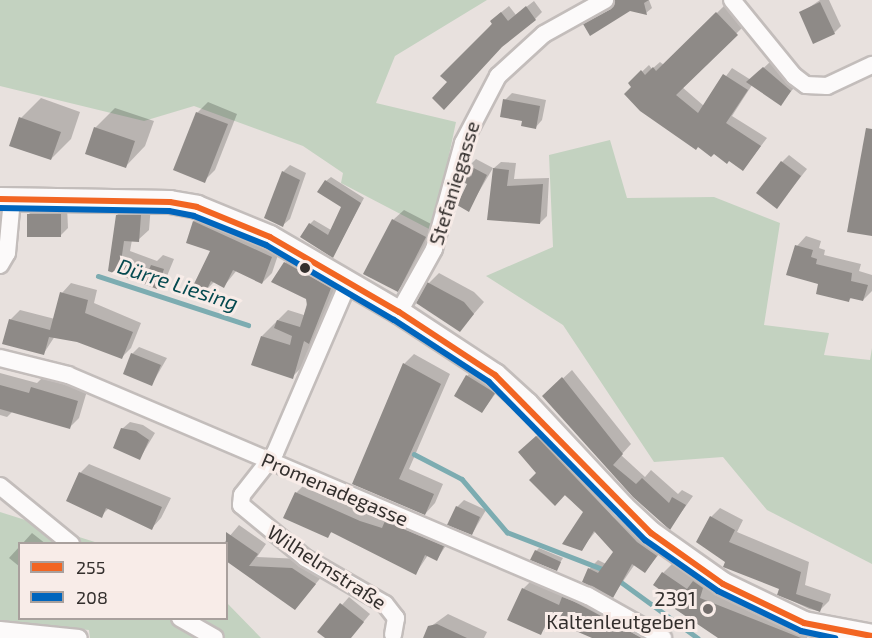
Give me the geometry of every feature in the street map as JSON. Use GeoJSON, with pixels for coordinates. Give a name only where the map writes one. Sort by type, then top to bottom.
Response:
{"type":"FeatureCollection","features":[{"type":"Feature","properties":{"kind":"main road"},"geometry":{"type":"LineString","coordinates":[[6,199],[146,200],[198,207],[270,237],[399,312],[511,389],[623,507],[676,552],[723,584],[776,612],[831,630],[872,636]]}},
{"type":"Feature","properties":{"kind":"street","name":"Stefaniegasse"},"geometry":{"type":"LineString","coordinates":[[399,312],[434,249],[463,143],[498,76],[544,34],[605,0]]}},
{"type":"Feature","properties":{"kind":"street"},"geometry":{"type":"LineString","coordinates":[[732,0],[794,76],[806,85],[827,86],[872,65]]}},
{"type":"Feature","properties":{"kind":"street"},"geometry":{"type":"LineString","coordinates":[[0,265],[7,253],[6,199]]}},
{"type":"Feature","properties":{"kind":"street","name":"Wilhelmstraße"},"geometry":{"type":"LineString","coordinates":[[349,282],[269,461],[242,495],[244,511],[305,558],[385,604],[396,618],[393,635]]}},
{"type":"Feature","properties":{"kind":"street","name":"Promenadegasse"},"geometry":{"type":"LineString","coordinates":[[0,358],[68,375],[588,596],[663,638]]}},
{"type":"Feature","properties":{"kind":"street"},"geometry":{"type":"LineString","coordinates":[[0,486],[70,542]]}},
{"type":"Feature","properties":{"kind":"street"},"geometry":{"type":"LineString","coordinates":[[184,620],[215,638]]}},
{"type":"Feature","properties":{"kind":"street"},"geometry":{"type":"LineString","coordinates":[[0,630],[80,638]]}},
{"type":"Feature","properties":{"kind":"green space"},"geometry":{"type":"Polygon","coordinates":[[[0,0],[487,0],[395,56],[376,103],[456,122],[433,231],[341,183],[343,173],[303,146],[194,106],[144,121],[0,86],[0,0]]]}},
{"type":"Feature","properties":{"kind":"green space"},"geometry":{"type":"Polygon","coordinates":[[[610,140],[627,198],[714,197],[780,223],[764,325],[829,333],[824,355],[870,360],[872,348],[872,564],[767,510],[723,457],[654,462],[563,325],[486,276],[553,247],[549,155],[610,140]]]}},
{"type":"Feature","properties":{"kind":"green space"},"geometry":{"type":"Polygon","coordinates":[[[0,512],[95,542],[18,542],[18,620],[228,620],[228,604],[261,638],[90,638],[89,630],[0,623],[0,512]]]}},
{"type":"Feature","properties":{"kind":"building"},"geometry":{"type":"Polygon","coordinates":[[[615,0],[649,0],[644,3],[647,15],[630,11],[590,36],[583,24],[611,9],[615,0]]]}},
{"type":"Feature","properties":{"kind":"building"},"geometry":{"type":"Polygon","coordinates":[[[820,2],[835,34],[813,44],[799,12],[820,2]]]}},
{"type":"Feature","properties":{"kind":"building"},"geometry":{"type":"Polygon","coordinates":[[[526,6],[536,20],[502,47],[444,110],[432,98],[447,82],[440,76],[501,12],[508,21],[526,6]]]}},
{"type":"Feature","properties":{"kind":"building"},"geometry":{"type":"Polygon","coordinates":[[[716,12],[738,35],[676,95],[698,113],[723,74],[748,90],[726,123],[761,146],[743,171],[729,161],[727,164],[714,154],[711,157],[698,147],[696,150],[640,111],[624,94],[631,87],[628,83],[641,70],[645,75],[653,67],[656,71],[716,12]]]}},
{"type":"Feature","properties":{"kind":"building"},"geometry":{"type":"Polygon","coordinates":[[[763,67],[791,91],[781,106],[746,82],[763,67]]]}},
{"type":"Feature","properties":{"kind":"building"},"geometry":{"type":"Polygon","coordinates":[[[503,99],[540,106],[536,129],[521,126],[522,121],[500,117],[503,99]]]}},
{"type":"Feature","properties":{"kind":"building"},"geometry":{"type":"Polygon","coordinates":[[[196,112],[228,124],[205,183],[173,170],[196,112]]]}},
{"type":"Feature","properties":{"kind":"building"},"geometry":{"type":"Polygon","coordinates":[[[19,117],[61,132],[51,160],[9,146],[19,117]]]}},
{"type":"Feature","properties":{"kind":"building"},"geometry":{"type":"Polygon","coordinates":[[[94,127],[135,141],[126,168],[85,154],[94,127]]]}},
{"type":"Feature","properties":{"kind":"building"},"geometry":{"type":"Polygon","coordinates":[[[866,128],[872,129],[872,236],[847,232],[866,128]]]}},
{"type":"Feature","properties":{"kind":"building"},"geometry":{"type":"Polygon","coordinates":[[[781,161],[801,176],[777,209],[756,193],[781,161]]]}},
{"type":"Feature","properties":{"kind":"building"},"geometry":{"type":"Polygon","coordinates":[[[468,165],[487,175],[469,212],[457,205],[467,184],[463,182],[468,165]]]}},
{"type":"Feature","properties":{"kind":"building"},"geometry":{"type":"Polygon","coordinates":[[[493,168],[509,170],[507,186],[543,184],[540,224],[487,220],[493,168]]]}},
{"type":"Feature","properties":{"kind":"building"},"geometry":{"type":"Polygon","coordinates":[[[282,171],[300,180],[283,227],[264,218],[282,171]]]}},
{"type":"Feature","properties":{"kind":"building"},"geometry":{"type":"Polygon","coordinates":[[[325,180],[361,203],[333,258],[300,237],[309,223],[328,235],[341,207],[317,192],[325,180]]]}},
{"type":"Feature","properties":{"kind":"building"},"geometry":{"type":"Polygon","coordinates":[[[27,214],[61,214],[61,237],[27,237],[27,214]]]}},
{"type":"Feature","properties":{"kind":"building"},"geometry":{"type":"Polygon","coordinates":[[[116,215],[141,215],[139,242],[124,241],[121,262],[148,272],[151,265],[164,269],[157,289],[108,271],[116,215]]]}},
{"type":"Feature","properties":{"kind":"building"},"geometry":{"type":"Polygon","coordinates":[[[392,219],[426,237],[398,292],[363,274],[392,219]]]}},
{"type":"Feature","properties":{"kind":"building"},"geometry":{"type":"Polygon","coordinates":[[[193,221],[272,257],[262,284],[233,270],[224,288],[211,281],[205,293],[192,288],[210,251],[186,243],[193,221]]]}},
{"type":"Feature","properties":{"kind":"building"},"geometry":{"type":"Polygon","coordinates":[[[795,245],[813,250],[811,257],[817,259],[816,264],[852,273],[851,281],[868,285],[863,301],[850,298],[849,302],[816,294],[818,284],[786,275],[795,245]]]}},
{"type":"Feature","properties":{"kind":"building"},"geometry":{"type":"Polygon","coordinates":[[[284,262],[331,288],[309,344],[304,341],[293,379],[251,365],[261,336],[290,345],[292,336],[274,328],[277,320],[300,327],[307,305],[306,299],[271,282],[284,262]]]}},
{"type":"Feature","properties":{"kind":"building"},"geometry":{"type":"Polygon","coordinates":[[[427,282],[464,302],[474,314],[460,332],[416,303],[427,282]]]}},
{"type":"Feature","properties":{"kind":"building"},"geometry":{"type":"Polygon","coordinates":[[[60,292],[88,300],[85,313],[133,332],[122,359],[77,342],[49,337],[44,355],[2,344],[9,319],[50,330],[60,292]]]}},
{"type":"Feature","properties":{"kind":"building"},"geometry":{"type":"Polygon","coordinates":[[[131,353],[161,365],[152,386],[123,374],[131,353]]]}},
{"type":"Feature","properties":{"kind":"building"},"geometry":{"type":"Polygon","coordinates":[[[403,363],[441,384],[399,479],[434,494],[425,515],[352,484],[403,363]]]}},
{"type":"Feature","properties":{"kind":"building"},"geometry":{"type":"Polygon","coordinates":[[[466,375],[495,393],[482,413],[454,396],[466,375]]]}},
{"type":"Feature","properties":{"kind":"building"},"geometry":{"type":"Polygon","coordinates":[[[562,377],[623,454],[613,465],[636,484],[642,478],[669,503],[672,497],[686,505],[670,530],[633,497],[542,396],[562,377]]]}},
{"type":"Feature","properties":{"kind":"building"},"geometry":{"type":"Polygon","coordinates":[[[0,385],[29,393],[31,387],[78,401],[70,429],[0,409],[0,385]]]}},
{"type":"Feature","properties":{"kind":"building"},"geometry":{"type":"Polygon","coordinates":[[[121,428],[136,431],[149,440],[140,460],[113,448],[121,428]]]}},
{"type":"Feature","properties":{"kind":"building"},"geometry":{"type":"Polygon","coordinates":[[[536,436],[637,542],[657,556],[645,573],[632,564],[613,598],[582,582],[588,568],[598,573],[613,552],[594,531],[582,551],[562,544],[583,512],[565,495],[555,506],[529,480],[536,473],[518,452],[536,436]]]}},
{"type":"Feature","properties":{"kind":"building"},"geometry":{"type":"Polygon","coordinates":[[[79,472],[162,507],[152,530],[106,508],[102,518],[66,501],[79,472]]]}},
{"type":"Feature","properties":{"kind":"building"},"geometry":{"type":"Polygon","coordinates":[[[295,492],[360,521],[382,528],[385,521],[444,546],[437,561],[425,555],[416,575],[331,532],[328,538],[283,518],[295,492]]]}},
{"type":"Feature","properties":{"kind":"building"},"geometry":{"type":"Polygon","coordinates":[[[456,506],[480,517],[472,535],[447,525],[456,506]]]}},
{"type":"Feature","properties":{"kind":"building"},"geometry":{"type":"Polygon","coordinates":[[[710,516],[735,530],[729,542],[801,572],[796,594],[823,603],[820,612],[777,595],[779,589],[723,567],[725,562],[696,542],[710,516]]]}},
{"type":"Feature","properties":{"kind":"building"},"geometry":{"type":"Polygon","coordinates":[[[226,532],[258,554],[249,566],[292,568],[316,584],[295,610],[228,562],[228,542],[226,542],[226,532]]]}},
{"type":"Feature","properties":{"kind":"building"},"geometry":{"type":"Polygon","coordinates":[[[535,550],[561,562],[557,571],[530,560],[535,550]]]}},
{"type":"Feature","properties":{"kind":"building"},"geometry":{"type":"Polygon","coordinates":[[[662,572],[687,589],[693,581],[703,588],[700,598],[801,638],[718,638],[675,609],[679,603],[653,585],[662,572]]]}},
{"type":"Feature","properties":{"kind":"building"},"geometry":{"type":"Polygon","coordinates":[[[522,588],[559,605],[562,597],[573,601],[642,638],[592,638],[548,619],[541,635],[507,620],[522,588]]]}},
{"type":"Feature","properties":{"kind":"building"},"geometry":{"type":"Polygon","coordinates":[[[340,603],[364,622],[351,638],[325,638],[317,632],[340,603]]]}},
{"type":"Feature","properties":{"kind":"building"},"geometry":{"type":"Polygon","coordinates":[[[437,624],[467,638],[423,638],[428,626],[437,624]]]}},
{"type":"Feature","properties":{"kind":"waterway","name":"Dürre Liesing"},"geometry":{"type":"LineString","coordinates":[[98,276],[248,325]]}},
{"type":"Feature","properties":{"kind":"waterway","name":"Dürre Liesing"},"geometry":{"type":"LineString","coordinates":[[414,454],[462,479],[507,532],[605,570]]}},
{"type":"Feature","properties":{"kind":"waterway","name":"Dürre Liesing"},"geometry":{"type":"LineString","coordinates":[[617,579],[698,638]]}},
{"type":"Feature","properties":{"kind":"transit line","name":"255"},"geometry":{"type":"LineString","coordinates":[[0,199],[170,202],[197,207],[270,237],[399,312],[495,375],[651,533],[723,584],[804,623],[872,636]]}},
{"type":"Feature","properties":{"kind":"transit line","name":"208"},"geometry":{"type":"LineString","coordinates":[[0,208],[169,211],[194,216],[266,245],[394,320],[489,382],[645,540],[718,591],[801,631],[835,638]]}},
{"type":"Feature","properties":{"kind":"place","name":"2391 Kaltenleutgeben"},"geometry":{"type":"Point","coordinates":[708,609]}}]}
